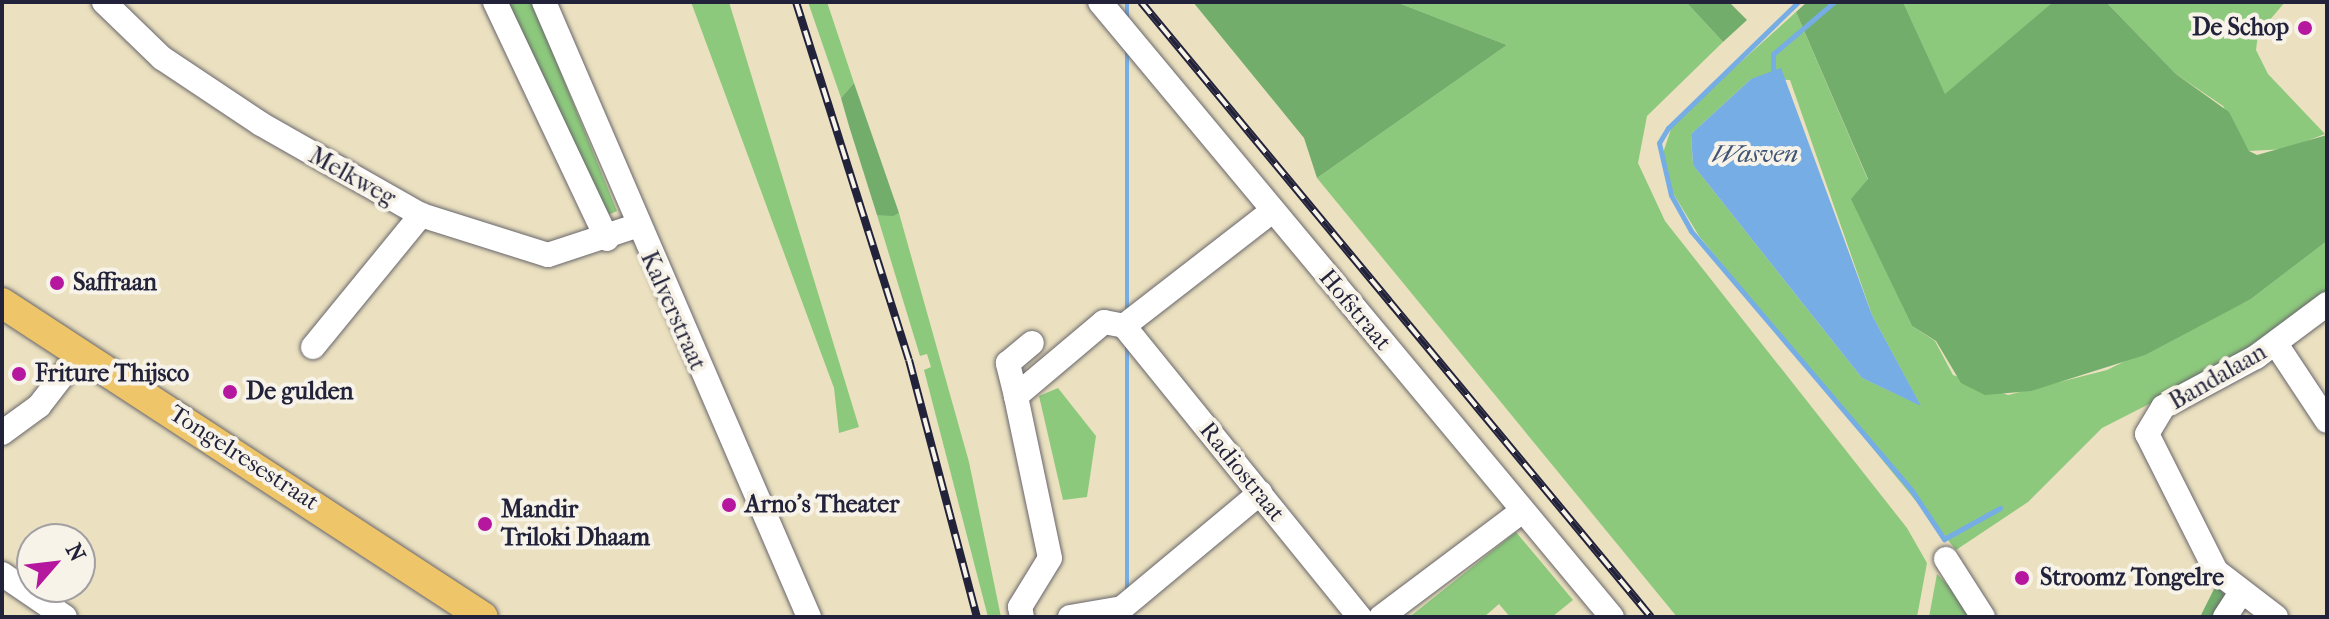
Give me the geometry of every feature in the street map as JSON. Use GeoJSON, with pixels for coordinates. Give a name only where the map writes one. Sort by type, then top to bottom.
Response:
{"type":"FeatureCollection","features":[{"type":"Feature","properties":{"kind":"main road","name":"Tongelresestraat"},"geometry":{"type":"LineString","coordinates":[[2,303],[483,617]]}},
{"type":"Feature","properties":{"kind":"street","name":"Melkweg"},"geometry":{"type":"LineString","coordinates":[[104,2],[162,58],[261,124],[421,215],[548,255],[607,239],[636,226]]}},
{"type":"Feature","properties":{"kind":"street","name":"Kalverstraat"},"geometry":{"type":"LineString","coordinates":[[495,2],[607,239]]}},
{"type":"Feature","properties":{"kind":"street","name":"Kalverstraat"},"geometry":{"type":"LineString","coordinates":[[544,2],[636,226],[809,617]]}},
{"type":"Feature","properties":{"kind":"street","name":"Hofstraat"},"geometry":{"type":"LineString","coordinates":[[1100,2],[1612,617]]}},
{"type":"Feature","properties":{"kind":"street"},"geometry":{"type":"LineString","coordinates":[[1016,396],[1104,322],[1124,326],[1272,211]]}},
{"type":"Feature","properties":{"kind":"street"},"geometry":{"type":"LineString","coordinates":[[313,347],[421,215]]}},
{"type":"Feature","properties":{"kind":"street","name":"Bandalaan"},"geometry":{"type":"LineString","coordinates":[[2276,617],[2240,594],[2200,547],[2147,434],[2163,407],[2276,344],[2327,304]]}},
{"type":"Feature","properties":{"kind":"street","name":"Radiostraat"},"geometry":{"type":"LineString","coordinates":[[1124,326],[1360,617]]}},
{"type":"Feature","properties":{"kind":"street"},"geometry":{"type":"LineString","coordinates":[[1022,617],[1020,607],[1050,558],[1008,363],[1032,343]]}},
{"type":"Feature","properties":{"kind":"street"},"geometry":{"type":"LineString","coordinates":[[2276,344],[2327,421]]}},
{"type":"Feature","properties":{"kind":"street"},"geometry":{"type":"LineString","coordinates":[[2,433],[39,406],[80,353]]}},
{"type":"Feature","properties":{"kind":"street"},"geometry":{"type":"LineString","coordinates":[[1070,617],[1122,608],[1260,493]]}},
{"type":"Feature","properties":{"kind":"street"},"geometry":{"type":"LineString","coordinates":[[1381,617],[1522,511]]}},
{"type":"Feature","properties":{"kind":"street"},"geometry":{"type":"LineString","coordinates":[[1946,559],[1983,617]]}},
{"type":"Feature","properties":{"kind":"street"},"geometry":{"type":"LineString","coordinates":[[2,574],[55,610]]}},
{"type":"Feature","properties":{"kind":"street"},"geometry":{"type":"LineString","coordinates":[[2225,617],[2240,594]]}},
{"type":"Feature","properties":{"kind":"green space"},"geometry":{"type":"Polygon","coordinates":[[[504,2],[532,2],[617,211],[604,217],[504,2]]]}},
{"type":"Feature","properties":{"kind":"green space"},"geometry":{"type":"Polygon","coordinates":[[[691,2],[729,2],[859,427],[839,433],[834,388],[691,2]]]}},
{"type":"Feature","properties":{"kind":"green space"},"geometry":{"type":"Polygon","coordinates":[[[808,2],[827,2],[854,83],[841,98],[808,2]]]}},
{"type":"Feature","properties":{"kind":"green space"},"geometry":{"type":"Polygon","coordinates":[[[1193,2],[1396,2],[1507,45],[1317,178],[1304,138],[1193,2]]]}},
{"type":"Feature","properties":{"kind":"green space"},"geometry":{"type":"Polygon","coordinates":[[[1396,2],[1686,2],[1723,42],[1647,116],[1638,163],[1665,221],[1907,528],[1927,563],[1917,617],[1677,617],[1317,178],[1507,45],[1396,2]]]}},
{"type":"Feature","properties":{"kind":"green space"},"geometry":{"type":"Polygon","coordinates":[[[1686,2],[1729,2],[1747,20],[1723,42],[1686,2]]]}},
{"type":"Feature","properties":{"kind":"green space"},"geometry":{"type":"Polygon","coordinates":[[[1807,2],[1903,2],[1945,94],[2052,3],[2106,2],[2176,74],[2229,112],[2249,151],[2257,155],[2327,135],[2327,241],[2251,299],[2145,355],[2031,391],[1985,395],[1961,383],[1936,341],[1912,326],[1851,199],[1868,179],[1796,12],[1807,2]]]}},
{"type":"Feature","properties":{"kind":"green space"},"geometry":{"type":"Polygon","coordinates":[[[1903,2],[2070,2],[2052,4],[1945,95],[1903,2]]]}},
{"type":"Feature","properties":{"kind":"green space"},"geometry":{"type":"Polygon","coordinates":[[[2106,2],[2285,2],[2258,34],[2256,50],[2268,74],[2325,134],[2286,149],[2249,151],[2223,106],[2176,74],[2106,2]]]}},
{"type":"Feature","properties":{"kind":"green space"},"geometry":{"type":"Polygon","coordinates":[[[1796,12],[1868,180],[1852,199],[1912,326],[1935,341],[1953,375],[2008,395],[2107,370],[2251,299],[2327,241],[2327,296],[2214,371],[2102,428],[2028,502],[1956,550],[1699,236],[1667,183],[1663,153],[1673,123],[1796,12]],[[1751,79],[1691,134],[1693,165],[1862,378],[1920,405],[1872,315],[1790,80],[1751,79]]]}},
{"type":"Feature","properties":{"kind":"green space"},"geometry":{"type":"Polygon","coordinates":[[[854,83],[899,213],[893,216],[877,215],[849,126],[841,98],[854,83]]]}},
{"type":"Feature","properties":{"kind":"green space"},"geometry":{"type":"Polygon","coordinates":[[[899,213],[969,462],[1001,617],[988,617],[924,370],[931,367],[927,354],[920,356],[877,215],[899,213]]]}},
{"type":"Feature","properties":{"kind":"green space"},"geometry":{"type":"Polygon","coordinates":[[[1058,388],[1096,436],[1087,497],[1063,500],[1039,396],[1058,388]]]}},
{"type":"Feature","properties":{"kind":"green space"},"geometry":{"type":"Polygon","coordinates":[[[1516,532],[1573,600],[1552,617],[1510,617],[1499,604],[1484,617],[1412,615],[1516,532]]]}},
{"type":"Feature","properties":{"kind":"green space"},"geometry":{"type":"Polygon","coordinates":[[[1937,574],[1967,605],[1972,617],[1929,617],[1937,574]]]}},
{"type":"Feature","properties":{"kind":"green space"},"geometry":{"type":"Polygon","coordinates":[[[2216,585],[2228,598],[2218,617],[2200,617],[2216,585]]]}},
{"type":"Feature","properties":{"kind":"water"},"geometry":{"type":"Polygon","coordinates":[[[1125,2],[1129,2],[1129,617],[1125,617],[1125,2]]]}},
{"type":"Feature","properties":{"kind":"water","name":"Wasven"},"geometry":{"type":"Polygon","coordinates":[[[1781,68],[1872,315],[1921,406],[1862,378],[1693,165],[1691,134],[1751,79],[1781,68]]]}},
{"type":"Feature","properties":{"kind":"waterway"},"geometry":{"type":"LineString","coordinates":[[1798,2],[1668,128],[1659,143],[1671,195],[1691,231],[1912,491],[1944,539],[2000,508]]}},
{"type":"Feature","properties":{"kind":"waterway"},"geometry":{"type":"LineString","coordinates":[[1773,69],[1773,54],[1834,2]]}},
{"type":"Feature","properties":{"kind":"railway"},"geometry":{"type":"LineString","coordinates":[[796,2],[909,360],[977,617]]}},
{"type":"Feature","properties":{"kind":"railway"},"geometry":{"type":"LineString","coordinates":[[1141,2],[1651,617]]}},
{"type":"Feature","properties":{"kind":"place","name":"De Schop"},"geometry":{"type":"Point","coordinates":[2305,28]}},
{"type":"Feature","properties":{"kind":"place","name":"Saffraan"},"geometry":{"type":"Point","coordinates":[57,283]}},
{"type":"Feature","properties":{"kind":"place","name":"Friture Thijsco"},"geometry":{"type":"Point","coordinates":[19,374]}},
{"type":"Feature","properties":{"kind":"place","name":"De gulden"},"geometry":{"type":"Point","coordinates":[230,392]}},
{"type":"Feature","properties":{"kind":"place","name":"Arno's Theater"},"geometry":{"type":"Point","coordinates":[729,505]}},
{"type":"Feature","properties":{"kind":"place","name":"Mandir Triloki Dhaam"},"geometry":{"type":"Point","coordinates":[485,524]}},
{"type":"Feature","properties":{"kind":"place","name":"Stroomz Tongelre"},"geometry":{"type":"Point","coordinates":[2022,578]}}]}
